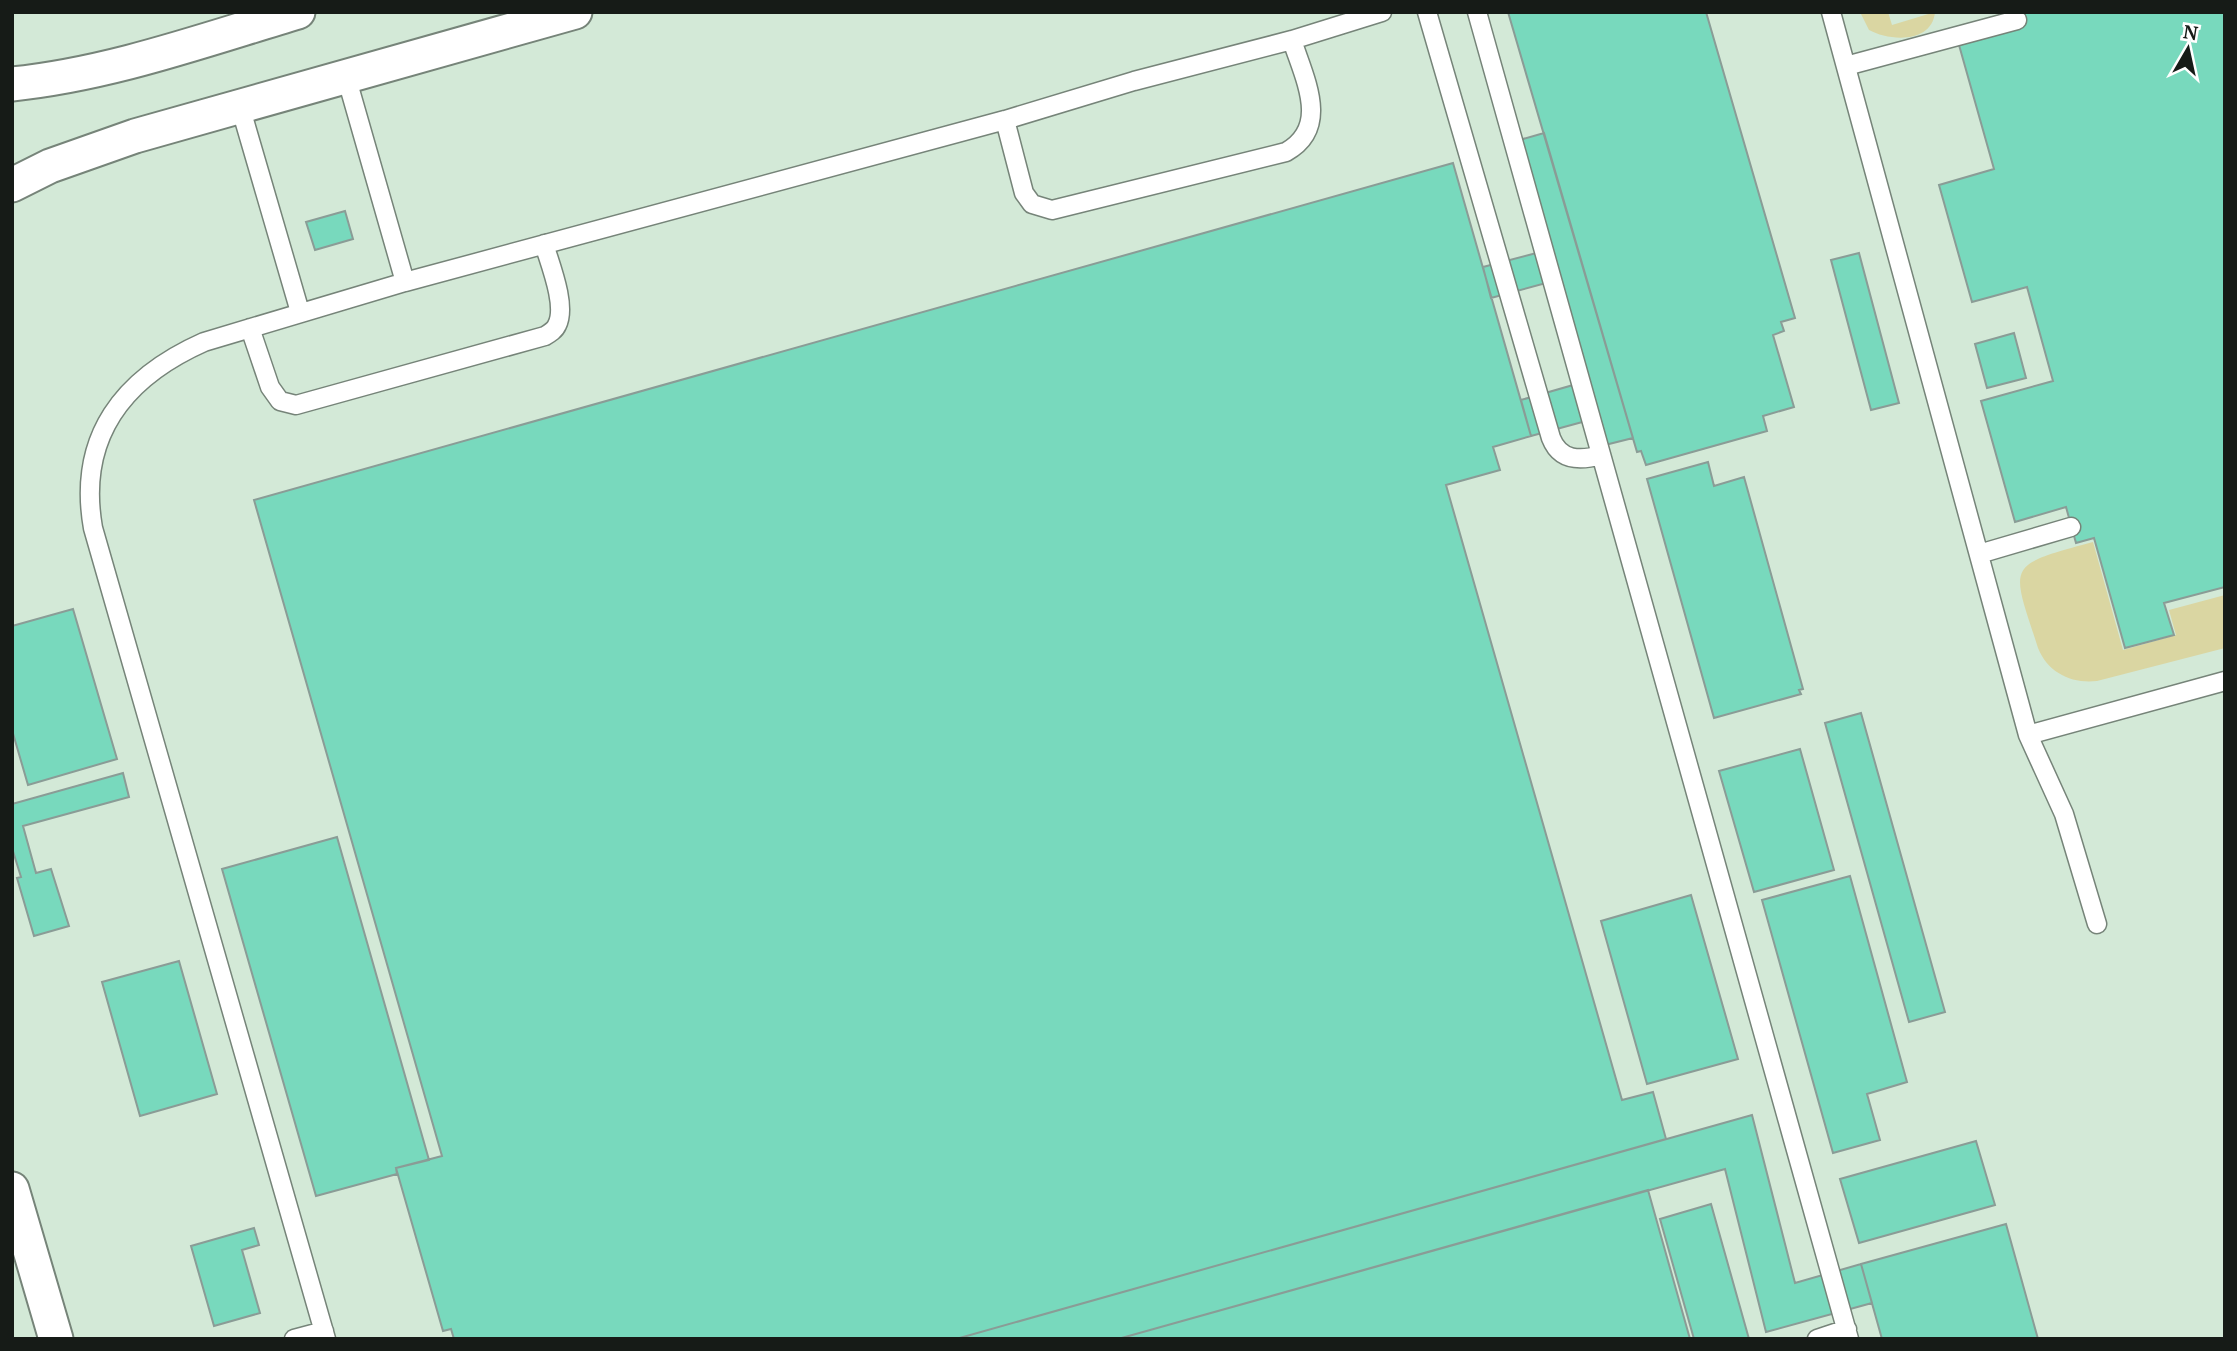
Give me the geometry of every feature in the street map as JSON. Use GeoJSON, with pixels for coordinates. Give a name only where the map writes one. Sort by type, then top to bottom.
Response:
{"type":"FeatureCollection","features":[{"type":"Feature","properties":{"kind":"street"},"geometry":{"type":"LineString","coordinates":[[12,84],[70,76],[116,65],[298,12]]}},
{"type":"Feature","properties":{"kind":"street"},"geometry":{"type":"LineString","coordinates":[[12,185],[85,152],[575,12]]}},
{"type":"Feature","properties":{"kind":"street"},"geometry":{"type":"LineString","coordinates":[[12,1189],[56,1339]]}},
{"type":"Feature","properties":{"kind":"lane"},"geometry":{"type":"LineString","coordinates":[[294,1339],[325,1335],[101,554],[89,503],[93,457],[112,412],[131,390],[176,354],[204,342],[405,282],[1005,120],[1292,40],[1382,12]]}},
{"type":"Feature","properties":{"kind":"lane"},"geometry":{"type":"LineString","coordinates":[[1427,12],[1554,447],[1567,457],[1588,458],[1601,455]]}},
{"type":"Feature","properties":{"kind":"lane"},"geometry":{"type":"LineString","coordinates":[[1477,12],[1848,1334],[1817,1339]]}},
{"type":"Feature","properties":{"kind":"lane"},"geometry":{"type":"LineString","coordinates":[[1831,12],[2028,735],[2064,814],[2096,924]]}},
{"type":"Feature","properties":{"kind":"lane"},"geometry":{"type":"LineString","coordinates":[[1846,66],[2017,20]]}},
{"type":"Feature","properties":{"kind":"lane"},"geometry":{"type":"LineString","coordinates":[[1005,120],[1024,193],[1031,204],[1052,210],[1286,152],[1298,145],[1307,134],[1311,117],[1311,101],[1292,40]]}},
{"type":"Feature","properties":{"kind":"lane"},"geometry":{"type":"LineString","coordinates":[[346,76],[405,282]]}},
{"type":"Feature","properties":{"kind":"lane"},"geometry":{"type":"LineString","coordinates":[[240,106],[300,312]]}},
{"type":"Feature","properties":{"kind":"lane"},"geometry":{"type":"LineString","coordinates":[[250,328],[270,387],[280,401],[296,405],[545,336],[556,328],[561,316],[544,244]]}},
{"type":"Feature","properties":{"kind":"lane"},"geometry":{"type":"LineString","coordinates":[[1979,554],[2071,527]]}},
{"type":"Feature","properties":{"kind":"lane"},"geometry":{"type":"LineString","coordinates":[[2028,735],[2225,681]]}},
{"type":"Feature","properties":{"kind":"shaded area"},"geometry":{"type":"Polygon","coordinates":[[[12,12],[2225,12],[2225,1339],[12,1339],[12,12]]]}},
{"type":"Feature","properties":{"kind":"shaded area"},"geometry":{"type":"Polygon","coordinates":[[[1860,12],[1888,12],[1892,25],[1935,12],[1926,30],[1918,35],[1898,38],[1869,30],[1860,12]]]}},
{"type":"Feature","properties":{"kind":"shaded area"},"geometry":{"type":"Polygon","coordinates":[[[2093,542],[2123,650],[2176,635],[2169,610],[2225,595],[2225,648],[2097,681],[2079,681],[2054,670],[2038,648],[2023,599],[2020,584],[2022,572],[2029,564],[2043,557],[2093,542]]]}},
{"type":"Feature","properties":{"kind":"building"},"geometry":{"type":"Polygon","coordinates":[[[1508,12],[1706,12],[1795,318],[1781,322],[1784,331],[1773,335],[1794,407],[1763,416],[1767,431],[1646,465],[1641,451],[1637,452],[1508,12]]]}},
{"type":"Feature","properties":{"kind":"building"},"geometry":{"type":"Polygon","coordinates":[[[2017,12],[2225,12],[2225,587],[2164,603],[2174,635],[2125,648],[2094,538],[2076,543],[2066,507],[2015,522],[1981,401],[2053,381],[2027,287],[1972,302],[1939,185],[1994,169],[1959,45],[2022,27],[2017,12]]]}},
{"type":"Feature","properties":{"kind":"building"},"geometry":{"type":"Polygon","coordinates":[[[1544,133],[1633,438],[1605,445],[1597,418],[1531,436],[1521,400],[1587,381],[1557,280],[1491,298],[1483,267],[1548,250],[1516,141],[1544,133]]]}},
{"type":"Feature","properties":{"kind":"building"},"geometry":{"type":"Polygon","coordinates":[[[1453,163],[1531,436],[1493,447],[1500,470],[1446,485],[1622,1100],[1653,1092],[1666,1139],[956,1339],[454,1339],[451,1329],[443,1331],[396,1168],[442,1156],[254,500],[1453,163]]]}},
{"type":"Feature","properties":{"kind":"building"},"geometry":{"type":"Polygon","coordinates":[[[345,211],[353,239],[315,250],[306,222],[345,211]]]}},
{"type":"Feature","properties":{"kind":"building"},"geometry":{"type":"Polygon","coordinates":[[[1859,253],[1899,403],[1871,410],[1831,260],[1859,253]]]}},
{"type":"Feature","properties":{"kind":"building"},"geometry":{"type":"Polygon","coordinates":[[[2014,333],[2026,378],[1987,388],[1975,344],[2014,333]]]}},
{"type":"Feature","properties":{"kind":"building"},"geometry":{"type":"Polygon","coordinates":[[[1708,462],[1714,486],[1744,477],[1803,689],[1799,690],[1801,694],[1714,718],[1647,479],[1708,462]]]}},
{"type":"Feature","properties":{"kind":"building"},"geometry":{"type":"Polygon","coordinates":[[[73,609],[117,759],[28,785],[12,730],[12,626],[73,609]]]}},
{"type":"Feature","properties":{"kind":"building"},"geometry":{"type":"Polygon","coordinates":[[[1861,713],[1945,1012],[1909,1022],[1825,723],[1861,713]]]}},
{"type":"Feature","properties":{"kind":"building"},"geometry":{"type":"Polygon","coordinates":[[[1800,749],[1834,870],[1754,892],[1719,771],[1800,749]]]}},
{"type":"Feature","properties":{"kind":"building"},"geometry":{"type":"Polygon","coordinates":[[[123,773],[129,797],[23,826],[36,873],[51,869],[69,926],[34,936],[17,878],[21,877],[12,848],[12,804],[123,773]]]}},
{"type":"Feature","properties":{"kind":"building"},"geometry":{"type":"Polygon","coordinates":[[[337,837],[429,1160],[396,1168],[397,1174],[316,1196],[222,869],[337,837]]]}},
{"type":"Feature","properties":{"kind":"building"},"geometry":{"type":"Polygon","coordinates":[[[1850,876],[1907,1082],[1867,1094],[1880,1140],[1833,1153],[1762,900],[1850,876]]]}},
{"type":"Feature","properties":{"kind":"building"},"geometry":{"type":"Polygon","coordinates":[[[1691,895],[1738,1059],[1647,1084],[1601,921],[1691,895]]]}},
{"type":"Feature","properties":{"kind":"building"},"geometry":{"type":"Polygon","coordinates":[[[179,961],[217,1094],[140,1116],[102,982],[179,961]]]}},
{"type":"Feature","properties":{"kind":"building"},"geometry":{"type":"Polygon","coordinates":[[[1752,1115],[1795,1283],[1861,1264],[1872,1303],[1766,1332],[1725,1169],[1118,1339],[956,1339],[1752,1115]]]}},
{"type":"Feature","properties":{"kind":"building"},"geometry":{"type":"Polygon","coordinates":[[[1976,1141],[1995,1205],[1859,1243],[1840,1179],[1976,1141]]]}},
{"type":"Feature","properties":{"kind":"building"},"geometry":{"type":"Polygon","coordinates":[[[1648,1190],[1690,1339],[1118,1339],[1648,1190]]]}},
{"type":"Feature","properties":{"kind":"building"},"geometry":{"type":"Polygon","coordinates":[[[1711,1204],[1749,1339],[1694,1339],[1660,1219],[1711,1204]]]}},
{"type":"Feature","properties":{"kind":"building"},"geometry":{"type":"Polygon","coordinates":[[[2006,1224],[2038,1339],[1882,1339],[1861,1264],[2006,1224]]]}},
{"type":"Feature","properties":{"kind":"building"},"geometry":{"type":"Polygon","coordinates":[[[254,1228],[259,1245],[242,1250],[260,1313],[214,1326],[191,1246],[254,1228]]]}}]}
